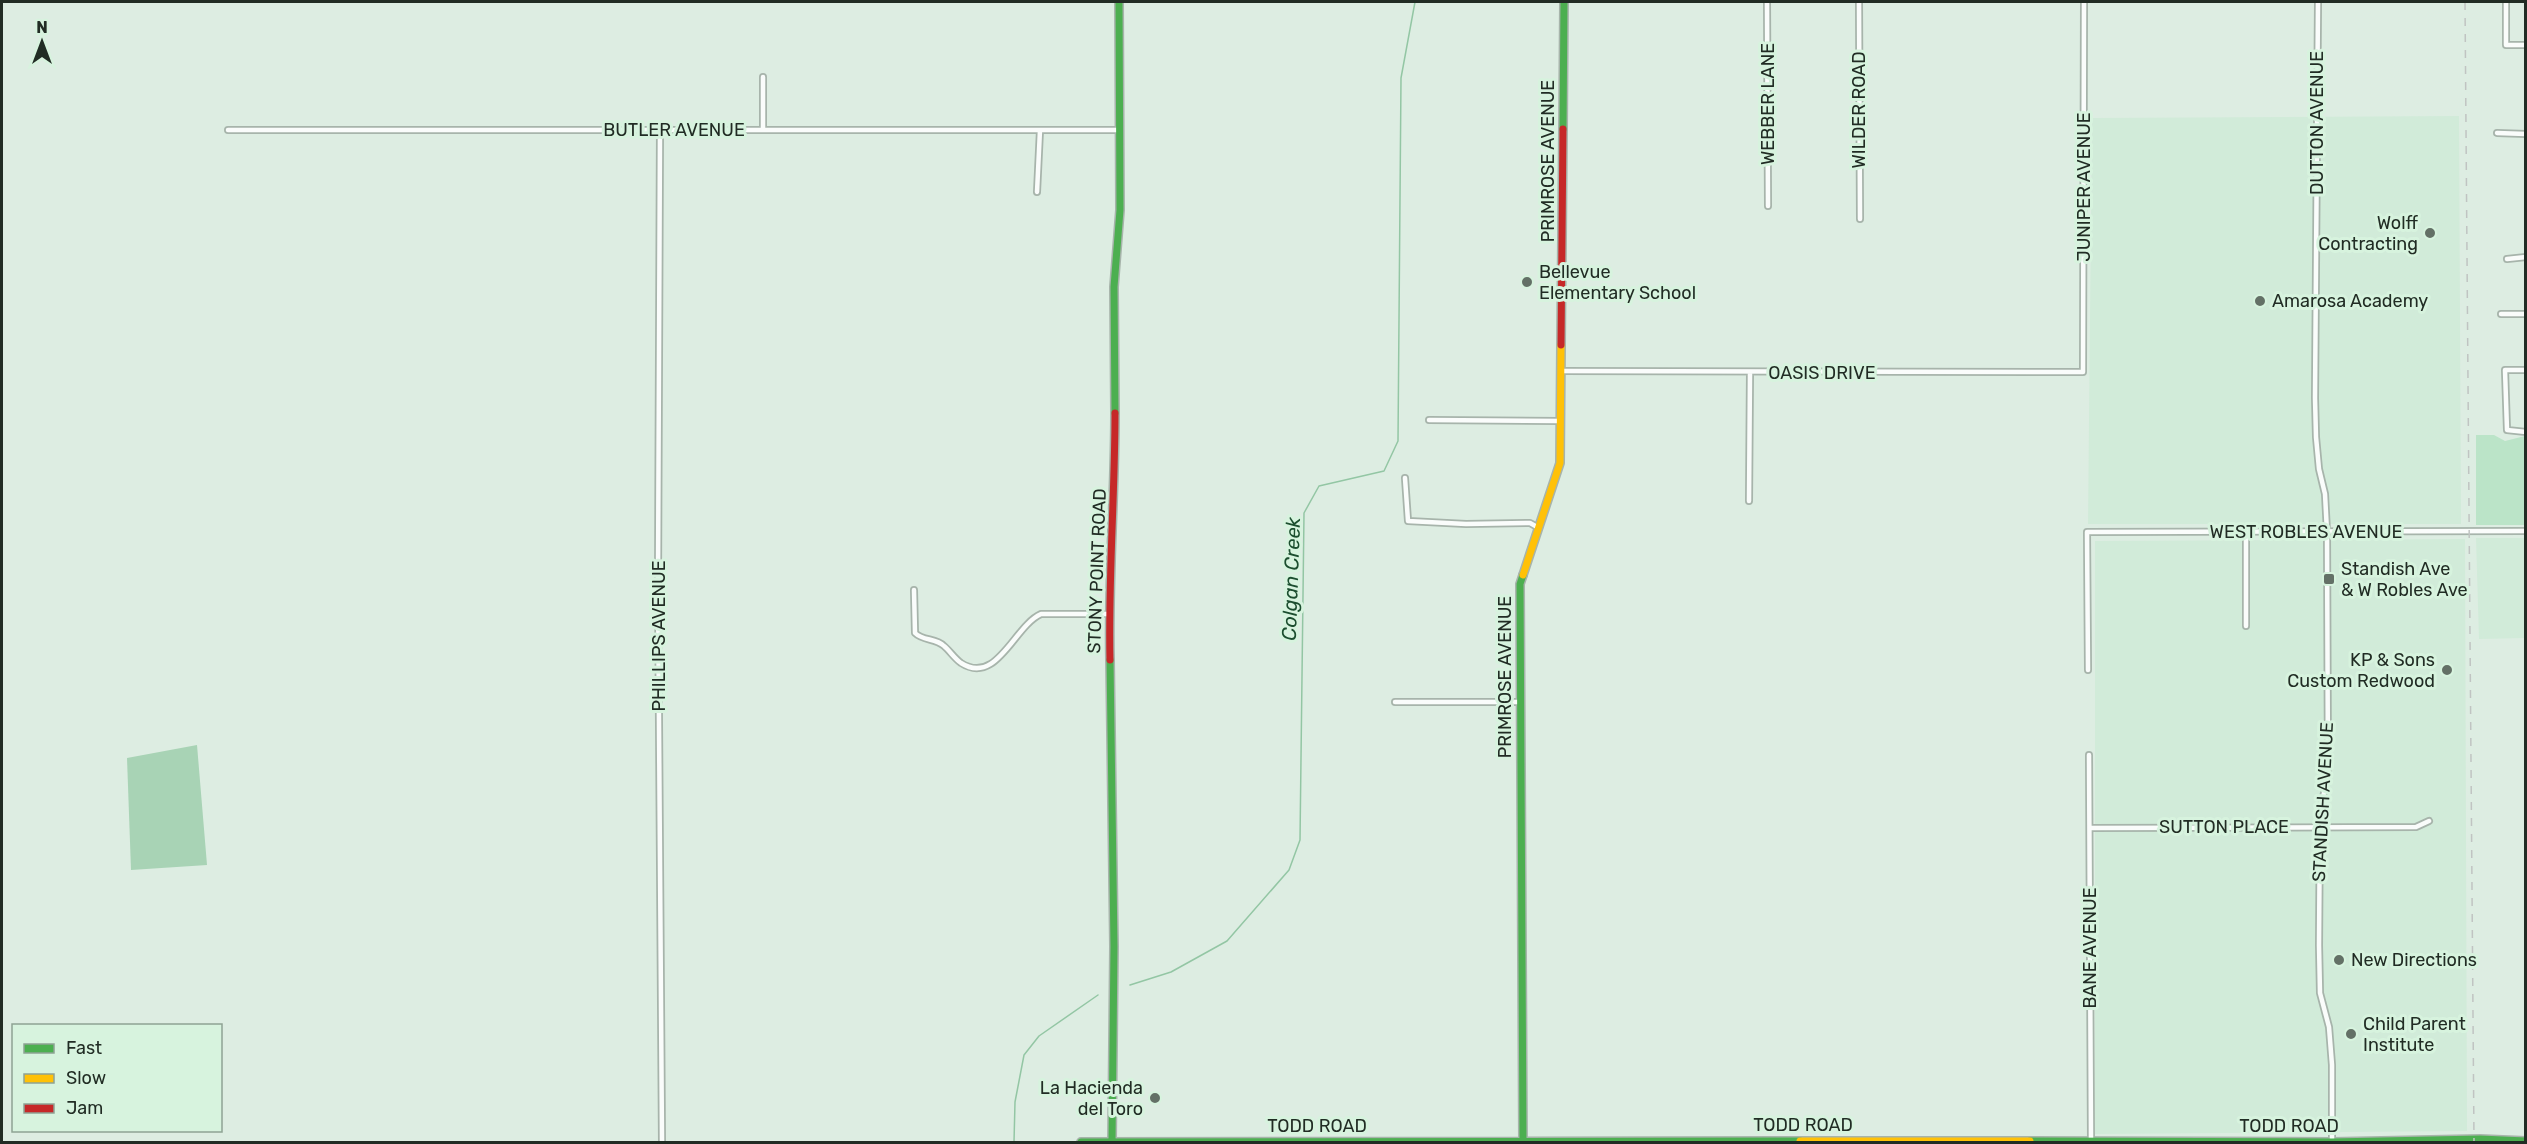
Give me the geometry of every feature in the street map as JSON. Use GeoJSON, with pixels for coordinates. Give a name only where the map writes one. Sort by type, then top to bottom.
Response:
{"type":"FeatureCollection","features":[{"type":"Feature","properties":{"kind":"main road","name":"STONY POINT ROAD"},"geometry":{"type":"LineString","coordinates":[[1112,1142],[1114,946],[1109,614],[1115,494],[1114,294],[1120,210],[1119,2]]}},
{"type":"Feature","properties":{"kind":"main road","name":"PRIMROSE AVENUE"},"geometry":{"type":"LineString","coordinates":[[1522,1141],[1520,584],[1560,463],[1564,2]]}},
{"type":"Feature","properties":{"kind":"main road","name":"TODD ROAD"},"geometry":{"type":"LineString","coordinates":[[1081,1143],[2091,1140],[2343,1142],[2480,1139],[2526,1141]]}},
{"type":"Feature","properties":{"kind":"street","name":"WEBBER LANE"},"geometry":{"type":"LineString","coordinates":[[1767,2],[1768,206]]}},
{"type":"Feature","properties":{"kind":"street","name":"WILDER ROAD"},"geometry":{"type":"LineString","coordinates":[[1859,2],[1860,219]]}},
{"type":"Feature","properties":{"kind":"street","name":"JUNIPER AVENUE"},"geometry":{"type":"LineString","coordinates":[[2083,372],[2084,2]]}},
{"type":"Feature","properties":{"kind":"street","name":"DUTTON AVENUE"},"geometry":{"type":"LineString","coordinates":[[2318,2],[2315,398],[2316,437],[2319,469],[2325,494],[2327,532]]}},
{"type":"Feature","properties":{"kind":"street"},"geometry":{"type":"LineString","coordinates":[[2506,2],[2506,45],[2526,45]]}},
{"type":"Feature","properties":{"kind":"street"},"geometry":{"type":"LineString","coordinates":[[763,78],[763,130]]}},
{"type":"Feature","properties":{"kind":"street","name":"BUTLER AVENUE"},"geometry":{"type":"LineString","coordinates":[[228,130],[1119,130]]}},
{"type":"Feature","properties":{"kind":"street","name":"PHILLIPS AVENUE"},"geometry":{"type":"LineString","coordinates":[[660,130],[658,583],[662,1143]]}},
{"type":"Feature","properties":{"kind":"street"},"geometry":{"type":"LineString","coordinates":[[1037,192],[1040,130]]}},
{"type":"Feature","properties":{"kind":"street"},"geometry":{"type":"LineString","coordinates":[[2497,134],[2526,134]]}},
{"type":"Feature","properties":{"kind":"street"},"geometry":{"type":"LineString","coordinates":[[2507,259],[2526,257]]}},
{"type":"Feature","properties":{"kind":"street"},"geometry":{"type":"LineString","coordinates":[[2501,314],[2526,314]]}},
{"type":"Feature","properties":{"kind":"street"},"geometry":{"type":"LineString","coordinates":[[2526,370],[2505,370],[2507,430],[2526,432]]}},
{"type":"Feature","properties":{"kind":"street","name":"OASIS DRIVE"},"geometry":{"type":"LineString","coordinates":[[1561,371],[2083,372]]}},
{"type":"Feature","properties":{"kind":"street"},"geometry":{"type":"LineString","coordinates":[[1749,501],[1750,373]]}},
{"type":"Feature","properties":{"kind":"street"},"geometry":{"type":"LineString","coordinates":[[1429,420],[1560,421]]}},
{"type":"Feature","properties":{"kind":"street"},"geometry":{"type":"LineString","coordinates":[[1406,478],[1408,521],[1455,524],[1530,523],[1539,528]]}},
{"type":"Feature","properties":{"kind":"street","name":"WEST ROBLES AVENUE"},"geometry":{"type":"LineString","coordinates":[[2088,670],[2087,532],[2526,531]]}},
{"type":"Feature","properties":{"kind":"street"},"geometry":{"type":"LineString","coordinates":[[2246,532],[2246,626]]}},
{"type":"Feature","properties":{"kind":"street","name":"STANDISH AVENUE"},"geometry":{"type":"LineString","coordinates":[[2327,532],[2328,777],[2320,809],[2319,827],[2320,993],[2329,1027],[2332,1065],[2332,1142]]}},
{"type":"Feature","properties":{"kind":"street"},"geometry":{"type":"LineString","coordinates":[[914,590],[915,633],[919,637],[944,645],[955,658],[969,667],[987,667],[995,662],[1023,627],[1032,618],[1041,614],[1109,614]]}},
{"type":"Feature","properties":{"kind":"street"},"geometry":{"type":"LineString","coordinates":[[1395,702],[1520,702]]}},
{"type":"Feature","properties":{"kind":"street","name":"BANE AVENUE"},"geometry":{"type":"LineString","coordinates":[[2089,755],[2091,1140]]}},
{"type":"Feature","properties":{"kind":"street","name":"SUTTON PLACE"},"geometry":{"type":"LineString","coordinates":[[2090,828],[2416,827],[2429,821]]}},
{"type":"Feature","properties":{"kind":"shaded area"},"geometry":{"type":"Polygon","coordinates":[[[2459,116],[2461,524],[2088,524],[2092,118],[2459,116]]]}},
{"type":"Feature","properties":{"kind":"shaded area"},"geometry":{"type":"Polygon","coordinates":[[[2476,435],[2494,435],[2505,441],[2525,436],[2525,525],[2476,525],[2476,435]]]}},
{"type":"Feature","properties":{"kind":"shaded area"},"geometry":{"type":"Polygon","coordinates":[[[2476,538],[2525,538],[2525,638],[2479,639],[2476,538]]]}},
{"type":"Feature","properties":{"kind":"shaded area"},"geometry":{"type":"Polygon","coordinates":[[[2465,539],[2467,1131],[2095,1134],[2095,541],[2465,539]]]}},
{"type":"Feature","properties":{"kind":"green space"},"geometry":{"type":"Polygon","coordinates":[[[197,745],[207,865],[131,870],[127,758],[197,745]]]}},
{"type":"Feature","properties":{"kind":"waterway","name":"Colgan Creek"},"geometry":{"type":"LineString","coordinates":[[1130,985],[1171,972],[1227,941],[1289,870],[1300,840],[1304,513],[1319,486],[1384,471],[1398,441],[1401,78],[1415,2]]}},
{"type":"Feature","properties":{"kind":"waterway","name":"Colgan Creek"},"geometry":{"type":"LineString","coordinates":[[1014,1142],[1015,1102],[1024,1055],[1039,1036],[1098,995]]}},
{"type":"Feature","properties":{"kind":"railway"},"geometry":{"type":"LineString","coordinates":[[2465,2],[2474,1142]]}},
{"type":"Feature","properties":{"kind":"traffic: fast"},"geometry":{"type":"LineString","coordinates":[[1115,413],[1114,287],[1120,210],[1119,2]]}},
{"type":"Feature","properties":{"kind":"traffic: fast"},"geometry":{"type":"LineString","coordinates":[[1563,129],[1564,2]]}},
{"type":"Feature","properties":{"kind":"traffic: fast"},"geometry":{"type":"LineString","coordinates":[[1523,575],[1520,584],[1523,1142]]}},
{"type":"Feature","properties":{"kind":"traffic: fast"},"geometry":{"type":"LineString","coordinates":[[1110,660],[1114,946],[1112,1142]]}},
{"type":"Feature","properties":{"kind":"traffic: fast"},"geometry":{"type":"LineString","coordinates":[[2030,1141],[2332,1142],[2480,1139],[2526,1141]]}},
{"type":"Feature","properties":{"kind":"traffic: fast"},"geometry":{"type":"LineString","coordinates":[[1081,1142],[1800,1141]]}},
{"type":"Feature","properties":{"kind":"traffic: slow"},"geometry":{"type":"LineString","coordinates":[[1523,575],[1560,463],[1561,345]]}},
{"type":"Feature","properties":{"kind":"traffic: slow"},"geometry":{"type":"LineString","coordinates":[[1800,1141],[2030,1141]]}},
{"type":"Feature","properties":{"kind":"traffic: jam"},"geometry":{"type":"LineString","coordinates":[[1561,345],[1563,129]]}},
{"type":"Feature","properties":{"kind":"traffic: jam"},"geometry":{"type":"LineString","coordinates":[[1110,660],[1115,413]]}},
{"type":"Feature","properties":{"kind":"place","name":"Wolff Contracting"},"geometry":{"type":"Point","coordinates":[2430,233]}},
{"type":"Feature","properties":{"kind":"place","name":"Bellevue Elementary School"},"geometry":{"type":"Point","coordinates":[1527,282]}},
{"type":"Feature","properties":{"kind":"place","name":"Amarosa Academy"},"geometry":{"type":"Point","coordinates":[2260,301]}},
{"type":"Feature","properties":{"kind":"place","name":"Standish Ave & W Robles Ave"},"geometry":{"type":"Point","coordinates":[2329,579]}},
{"type":"Feature","properties":{"kind":"place","name":"KP & Sons Custom Redwood"},"geometry":{"type":"Point","coordinates":[2447,670]}},
{"type":"Feature","properties":{"kind":"place","name":"New Directions"},"geometry":{"type":"Point","coordinates":[2339,960]}},
{"type":"Feature","properties":{"kind":"place","name":"Child Parent Institute"},"geometry":{"type":"Point","coordinates":[2351,1034]}},
{"type":"Feature","properties":{"kind":"place","name":"La Hacienda del Toro"},"geometry":{"type":"Point","coordinates":[1155,1098]}}]}
